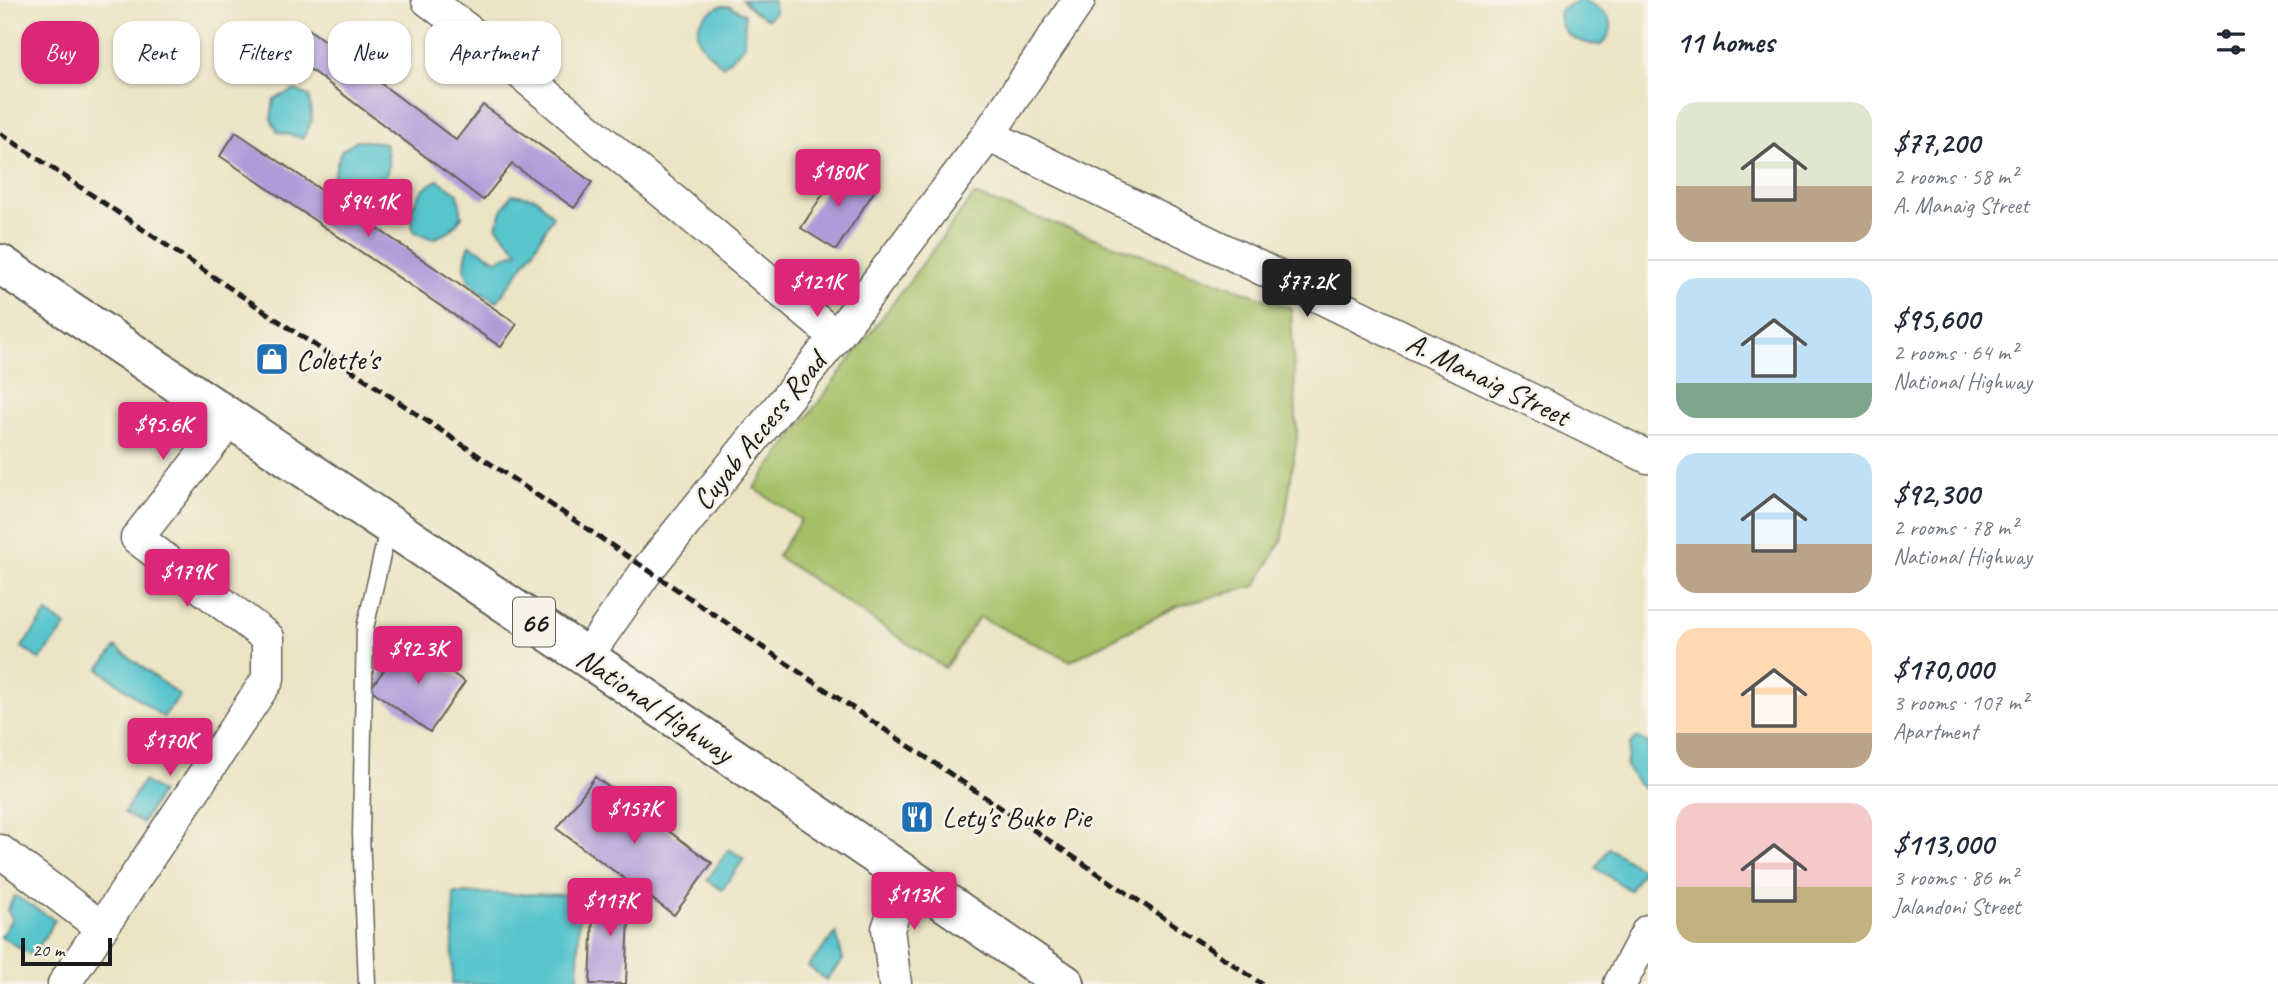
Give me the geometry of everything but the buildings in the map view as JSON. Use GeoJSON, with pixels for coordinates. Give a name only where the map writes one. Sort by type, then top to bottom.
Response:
{"type":"FeatureCollection","features":[{"type":"Feature","properties":{"kind":"main road","name":"National Highway"},"geometry":{"type":"LineString","coordinates":[[0,264],[586,657],[1065,984]]}},
{"type":"Feature","properties":{"kind":"street"},"geometry":{"type":"LineString","coordinates":[[428,0],[486,44],[836,337]]}},
{"type":"Feature","properties":{"kind":"street","name":"Cuyab Access Road"},"geometry":{"type":"LineString","coordinates":[[586,657],[648,569],[836,337],[988,135],[1079,0]]}},
{"type":"Feature","properties":{"kind":"street","name":"A. Manaig Street"},"geometry":{"type":"LineString","coordinates":[[988,135],[1648,457]]}},
{"type":"Feature","properties":{"kind":"street"},"geometry":{"type":"LineString","coordinates":[[64,984],[268,679],[268,638],[137,538],[231,419]]}},
{"type":"Feature","properties":{"kind":"street"},"geometry":{"type":"LineString","coordinates":[[0,851],[101,927]]}},
{"type":"Feature","properties":{"kind":"street"},"geometry":{"type":"LineString","coordinates":[[895,984],[887,929],[906,877]]}},
{"type":"Feature","properties":{"kind":"street"},"geometry":{"type":"LineString","coordinates":[[1620,984],[1648,931]]}},
{"type":"Feature","properties":{"kind":"lane"},"geometry":{"type":"LineString","coordinates":[[367,984],[361,834],[365,628],[389,525]]}},
{"type":"Feature","properties":{"kind":"green space"},"geometry":{"type":"Polygon","coordinates":[[[974,195],[1291,308],[1297,437],[1282,540],[1256,586],[1177,606],[1071,661],[979,617],[945,668],[777,556],[801,520],[754,488],[974,195]]]}},
{"type":"Feature","properties":{"kind":"water"},"geometry":{"type":"Polygon","coordinates":[[[742,0],[773,0],[775,12],[768,19],[742,0]]]}},
{"type":"Feature","properties":{"kind":"water"},"geometry":{"type":"Polygon","coordinates":[[[1579,0],[1599,9],[1611,22],[1611,31],[1601,45],[1577,40],[1565,31],[1562,25],[1560,10],[1579,0]]]}},
{"type":"Feature","properties":{"kind":"water"},"geometry":{"type":"Polygon","coordinates":[[[720,6],[730,6],[745,14],[744,46],[723,66],[702,46],[698,33],[703,17],[720,6]]]}},
{"type":"Feature","properties":{"kind":"water"},"geometry":{"type":"Polygon","coordinates":[[[295,90],[309,96],[312,120],[303,138],[278,132],[271,119],[274,99],[295,90]]]}},
{"type":"Feature","properties":{"kind":"water"},"geometry":{"type":"Polygon","coordinates":[[[357,140],[385,143],[387,153],[387,174],[367,199],[333,177],[341,151],[357,140]]]}},
{"type":"Feature","properties":{"kind":"water"},"geometry":{"type":"Polygon","coordinates":[[[438,180],[458,193],[462,217],[449,232],[433,239],[414,232],[409,212],[424,188],[438,180]]]}},
{"type":"Feature","properties":{"kind":"water"},"geometry":{"type":"Polygon","coordinates":[[[512,194],[536,198],[553,216],[532,253],[497,302],[480,292],[469,280],[466,255],[470,245],[497,260],[518,251],[496,226],[512,194]]]}},
{"type":"Feature","properties":{"kind":"water"},"geometry":{"type":"Polygon","coordinates":[[[47,613],[66,626],[40,660],[22,647],[47,613]]]}},
{"type":"Feature","properties":{"kind":"water"},"geometry":{"type":"Polygon","coordinates":[[[116,647],[180,696],[163,717],[99,669],[116,647]]]}},
{"type":"Feature","properties":{"kind":"water"},"geometry":{"type":"Polygon","coordinates":[[[1636,738],[1648,743],[1648,791],[1638,784],[1626,766],[1630,745],[1636,738]]]}},
{"type":"Feature","properties":{"kind":"water"},"geometry":{"type":"Polygon","coordinates":[[[143,781],[161,792],[142,823],[124,813],[143,781]]]}},
{"type":"Feature","properties":{"kind":"water"},"geometry":{"type":"Polygon","coordinates":[[[1609,848],[1643,870],[1630,890],[1596,868],[1609,848]]]}},
{"type":"Feature","properties":{"kind":"water"},"geometry":{"type":"Polygon","coordinates":[[[729,849],[744,859],[722,890],[707,880],[729,849]]]}},
{"type":"Feature","properties":{"kind":"water"},"geometry":{"type":"Polygon","coordinates":[[[454,893],[579,895],[578,984],[452,984],[454,893]]]}},
{"type":"Feature","properties":{"kind":"water"},"geometry":{"type":"Polygon","coordinates":[[[15,896],[55,920],[33,956],[1,937],[12,918],[7,910],[15,896]]]}},
{"type":"Feature","properties":{"kind":"water"},"geometry":{"type":"Polygon","coordinates":[[[836,933],[843,960],[826,980],[808,966],[836,933]]]}},
{"type":"Feature","properties":{"kind":"railway"},"geometry":{"type":"LineString","coordinates":[[0,133],[1262,984]]}},
{"type":"Feature","properties":{"kind":"place","name":"Colette's"},"geometry":{"type":"Point","coordinates":[272,359]}},
{"type":"Feature","properties":{"kind":"place","name":"Lety's Buko Pie"},"geometry":{"type":"Point","coordinates":[917,817]}}]}
